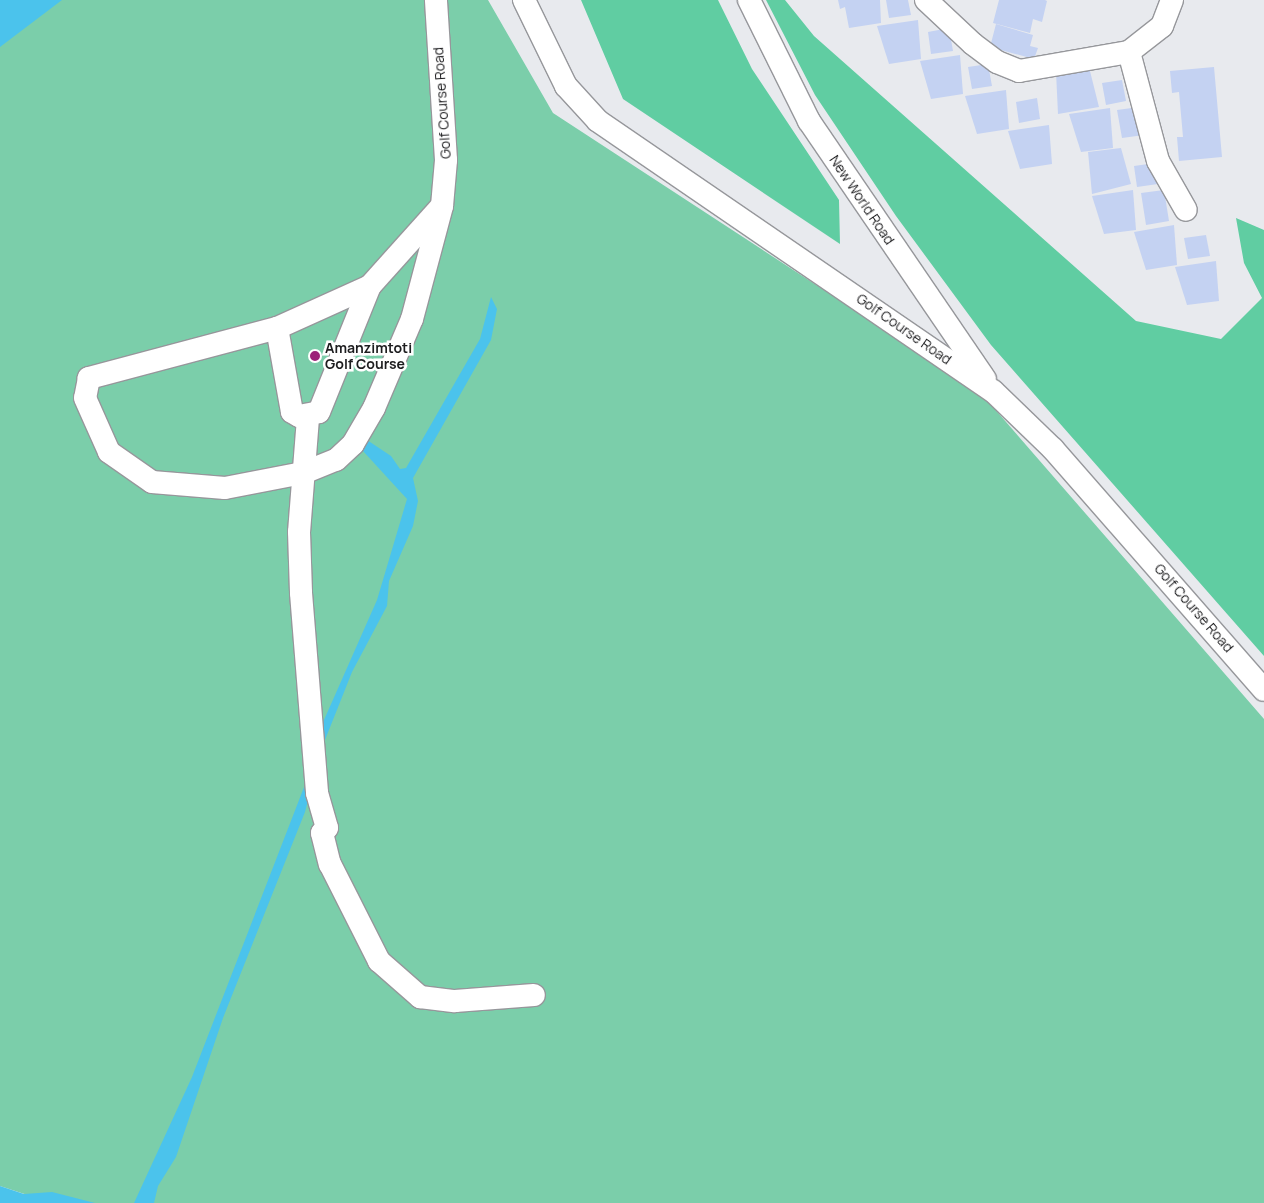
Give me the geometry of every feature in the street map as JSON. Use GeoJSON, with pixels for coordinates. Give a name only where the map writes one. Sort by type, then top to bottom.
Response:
{"type":"FeatureCollection","features":[{"type":"Feature","properties":{"kind":"street","name":"Golf Course Road"},"geometry":{"type":"LineString","coordinates":[[370,286],[277,328],[95,375],[86,384],[85,398],[109,452],[152,482],[225,488],[303,474],[336,460],[353,444],[374,408],[412,319],[442,206],[446,160],[436,0]]}},
{"type":"Feature","properties":{"kind":"street","name":"Golf Course Road"},"geometry":{"type":"LineString","coordinates":[[524,0],[566,86],[598,121],[993,391],[1053,449],[1264,690]]}},
{"type":"Feature","properties":{"kind":"street","name":"New World Road"},"geometry":{"type":"LineString","coordinates":[[750,0],[810,121],[993,391]]}},
{"type":"Feature","properties":{"kind":"street"},"geometry":{"type":"LineString","coordinates":[[926,0],[991,57],[1019,70],[1129,52],[1162,26],[1172,0]]}},
{"type":"Feature","properties":{"kind":"street"},"geometry":{"type":"LineString","coordinates":[[1129,52],[1158,161],[1186,210]]}},
{"type":"Feature","properties":{"kind":"street"},"geometry":{"type":"LineString","coordinates":[[277,328],[292,412],[308,418],[319,412],[370,286],[442,206]]}},
{"type":"Feature","properties":{"kind":"street"},"geometry":{"type":"LineString","coordinates":[[308,418],[303,474],[301,593],[317,794],[327,828],[322,833],[330,864],[342,895],[379,961],[420,997],[455,1001],[534,995]]}},
{"type":"Feature","properties":{"kind":"green space"},"geometry":{"type":"Polygon","coordinates":[[[39,0],[488,0],[553,113],[980,392],[1264,719],[1264,1203],[52,1203],[0,1186],[0,35],[39,0]]]}},
{"type":"Feature","properties":{"kind":"green space"},"geometry":{"type":"Polygon","coordinates":[[[581,0],[718,0],[752,69],[839,200],[840,244],[623,99],[581,0]]]}},
{"type":"Feature","properties":{"kind":"green space"},"geometry":{"type":"Polygon","coordinates":[[[766,0],[785,0],[814,36],[1136,321],[1221,339],[1262,298],[1244,263],[1236,218],[1264,230],[1264,656],[991,345],[896,216],[815,95],[766,0]]]}},
{"type":"Feature","properties":{"kind":"water"},"geometry":{"type":"Polygon","coordinates":[[[0,0],[62,0],[0,47],[0,0]]]}},
{"type":"Feature","properties":{"kind":"water"},"geometry":{"type":"Polygon","coordinates":[[[491,297],[497,309],[491,340],[413,478],[418,501],[413,526],[389,581],[387,606],[352,672],[321,750],[305,812],[223,1018],[176,1157],[158,1186],[154,1203],[134,1203],[192,1077],[306,782],[324,720],[377,600],[407,499],[363,451],[367,440],[391,456],[400,469],[406,468],[480,339],[491,297]]]}},
{"type":"Feature","properties":{"kind":"water"},"geometry":{"type":"Polygon","coordinates":[[[0,1186],[24,1194],[52,1192],[95,1203],[0,1203],[0,1186]]]}},
{"type":"Feature","properties":{"kind":"building"},"geometry":{"type":"Polygon","coordinates":[[[838,0],[880,0],[881,23],[849,28],[845,7],[840,9],[838,0]]]}},
{"type":"Feature","properties":{"kind":"building"},"geometry":{"type":"Polygon","coordinates":[[[886,0],[908,0],[911,15],[889,18],[886,0]]]}},
{"type":"Feature","properties":{"kind":"building"},"geometry":{"type":"Polygon","coordinates":[[[999,0],[1047,1],[1042,22],[1033,19],[1030,33],[993,23],[999,0]]]}},
{"type":"Feature","properties":{"kind":"building"},"geometry":{"type":"Polygon","coordinates":[[[918,20],[921,59],[889,64],[877,26],[918,20]]]}},
{"type":"Feature","properties":{"kind":"building"},"geometry":{"type":"Polygon","coordinates":[[[996,24],[1033,35],[1030,46],[1038,48],[1034,59],[990,47],[996,24]]]}},
{"type":"Feature","properties":{"kind":"building"},"geometry":{"type":"Polygon","coordinates":[[[949,28],[953,51],[931,54],[928,32],[949,28]]]}},
{"type":"Feature","properties":{"kind":"building"},"geometry":{"type":"Polygon","coordinates":[[[960,55],[963,94],[931,99],[920,61],[960,55]]]}},
{"type":"Feature","properties":{"kind":"building"},"geometry":{"type":"Polygon","coordinates":[[[988,64],[992,86],[972,89],[968,67],[988,64]]]}},
{"type":"Feature","properties":{"kind":"building"},"geometry":{"type":"Polygon","coordinates":[[[1089,67],[1099,107],[1058,114],[1056,72],[1089,67]]]}},
{"type":"Feature","properties":{"kind":"building"},"geometry":{"type":"Polygon","coordinates":[[[1214,67],[1222,157],[1179,161],[1177,137],[1183,137],[1179,92],[1172,93],[1170,71],[1214,67]]]}},
{"type":"Feature","properties":{"kind":"building"},"geometry":{"type":"Polygon","coordinates":[[[1122,80],[1126,101],[1106,105],[1102,83],[1122,80]]]}},
{"type":"Feature","properties":{"kind":"building"},"geometry":{"type":"Polygon","coordinates":[[[1006,90],[1009,129],[977,134],[965,96],[1006,90]]]}},
{"type":"Feature","properties":{"kind":"building"},"geometry":{"type":"Polygon","coordinates":[[[1037,98],[1040,119],[1019,123],[1016,102],[1037,98]]]}},
{"type":"Feature","properties":{"kind":"building"},"geometry":{"type":"Polygon","coordinates":[[[1139,107],[1144,135],[1122,138],[1117,110],[1139,107]]]}},
{"type":"Feature","properties":{"kind":"building"},"geometry":{"type":"Polygon","coordinates":[[[1110,108],[1113,148],[1081,152],[1069,114],[1110,108]]]}},
{"type":"Feature","properties":{"kind":"building"},"geometry":{"type":"Polygon","coordinates":[[[1049,125],[1052,164],[1020,169],[1008,131],[1049,125]]]}},
{"type":"Feature","properties":{"kind":"building"},"geometry":{"type":"Polygon","coordinates":[[[1121,148],[1131,184],[1092,194],[1088,152],[1121,148]]]}},
{"type":"Feature","properties":{"kind":"building"},"geometry":{"type":"Polygon","coordinates":[[[1155,163],[1158,184],[1137,187],[1134,166],[1155,163]]]}},
{"type":"Feature","properties":{"kind":"building"},"geometry":{"type":"Polygon","coordinates":[[[1133,190],[1136,230],[1104,234],[1092,196],[1133,190]]]}},
{"type":"Feature","properties":{"kind":"building"},"geometry":{"type":"Polygon","coordinates":[[[1164,190],[1169,221],[1146,225],[1141,193],[1164,190]]]}},
{"type":"Feature","properties":{"kind":"building"},"geometry":{"type":"Polygon","coordinates":[[[1174,225],[1177,265],[1146,270],[1134,232],[1174,225]]]}},
{"type":"Feature","properties":{"kind":"building"},"geometry":{"type":"Polygon","coordinates":[[[1206,235],[1210,256],[1188,259],[1184,238],[1206,235]]]}},
{"type":"Feature","properties":{"kind":"building"},"geometry":{"type":"Polygon","coordinates":[[[1216,261],[1219,301],[1187,305],[1175,267],[1216,261]]]}},
{"type":"Feature","properties":{"kind":"place","name":"Amanzimtoti Golf Course"},"geometry":{"type":"Point","coordinates":[315,356]}}]}
